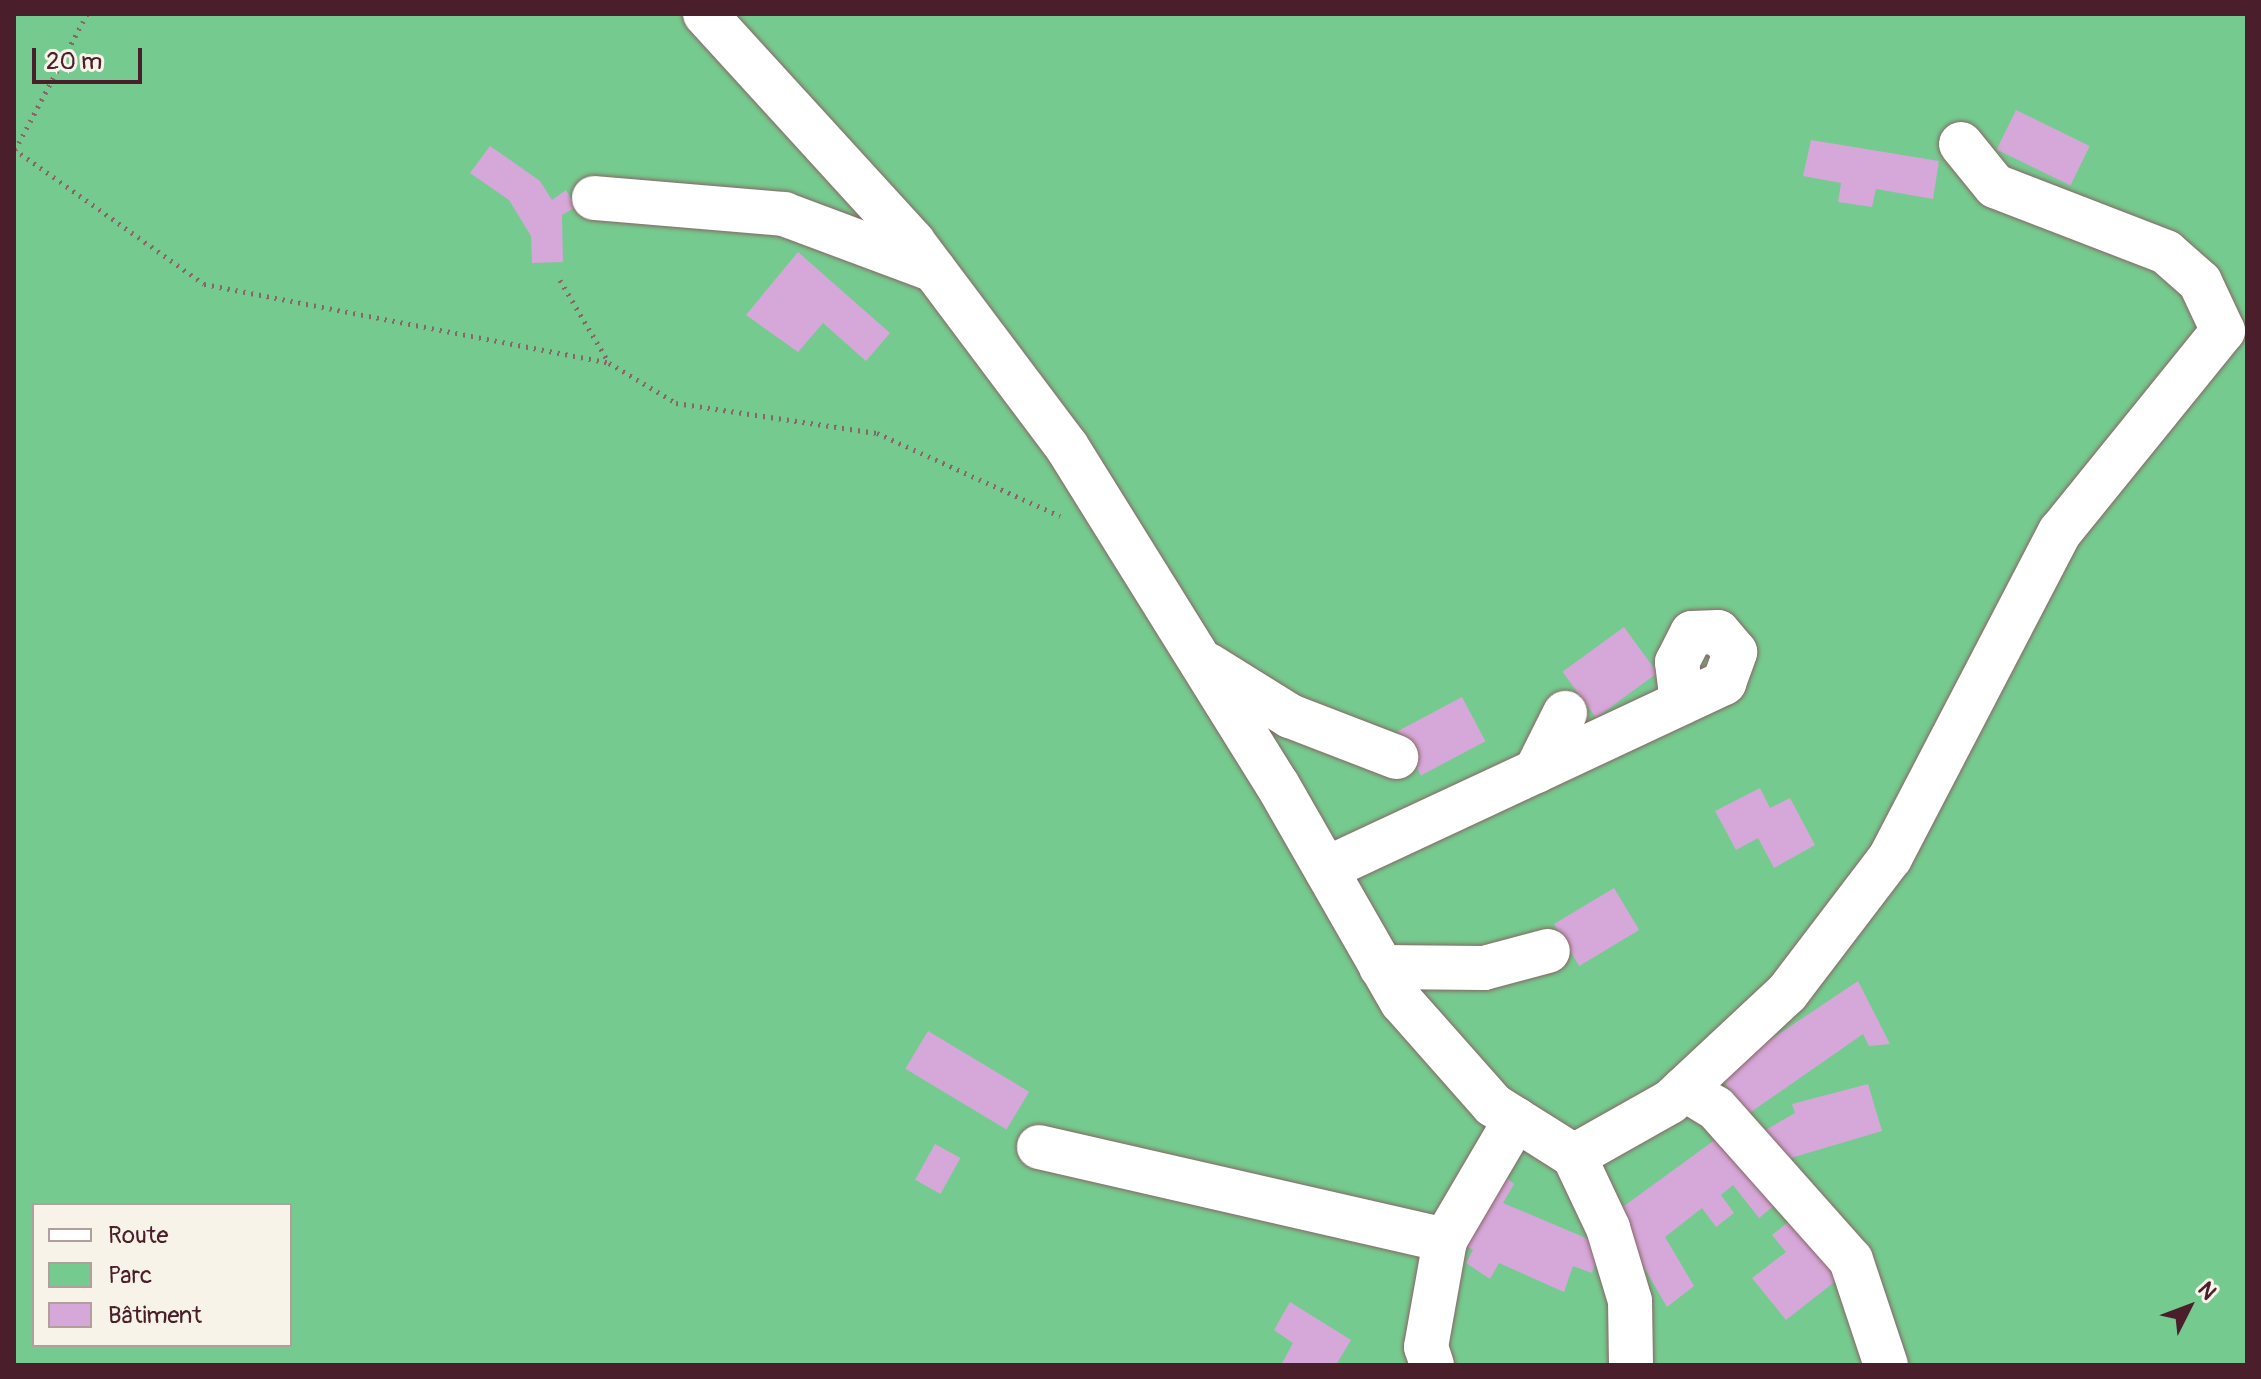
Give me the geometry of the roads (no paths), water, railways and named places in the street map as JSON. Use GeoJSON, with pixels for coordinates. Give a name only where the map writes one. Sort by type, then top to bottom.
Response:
{"type":"FeatureCollection","features":[{"type":"Feature","properties":{"kind":"street"},"geometry":{"type":"LineString","coordinates":[[705,14],[934,270],[1067,447],[1200,659],[1381,967],[1412,1014],[1493,1105],[1574,1156],[1608,1228],[1630,1301],[1631,1365]]}},
{"type":"Feature","properties":{"kind":"street"},"geometry":{"type":"LineString","coordinates":[[1574,1156],[1684,1089],[1787,993],[1890,858],[2060,532],[2223,331],[2200,282],[2166,252],[1995,186],[1961,144]]}},
{"type":"Feature","properties":{"kind":"street"},"geometry":{"type":"LineString","coordinates":[[594,198],[784,214],[934,270]]}},
{"type":"Feature","properties":{"kind":"street"},"geometry":{"type":"LineString","coordinates":[[1200,659],[1290,716],[1396,757]]}},
{"type":"Feature","properties":{"kind":"street"},"geometry":{"type":"LineString","coordinates":[[1326,869],[1682,703]]}},
{"type":"Feature","properties":{"kind":"street"},"geometry":{"type":"LineString","coordinates":[[1536,771],[1565,713]]}},
{"type":"Feature","properties":{"kind":"street"},"geometry":{"type":"LineString","coordinates":[[1381,967],[1484,968],[1548,951]]}},
{"type":"Feature","properties":{"kind":"street"},"geometry":{"type":"LineString","coordinates":[[1684,1089],[1716,1108],[1851,1260],[1886,1365]]}},
{"type":"Feature","properties":{"kind":"street"},"geometry":{"type":"LineString","coordinates":[[1432,1365],[1426,1347],[1445,1240],[1516,1119]]}},
{"type":"Feature","properties":{"kind":"street"},"geometry":{"type":"LineString","coordinates":[[1039,1147],[1445,1240]]}}]}
